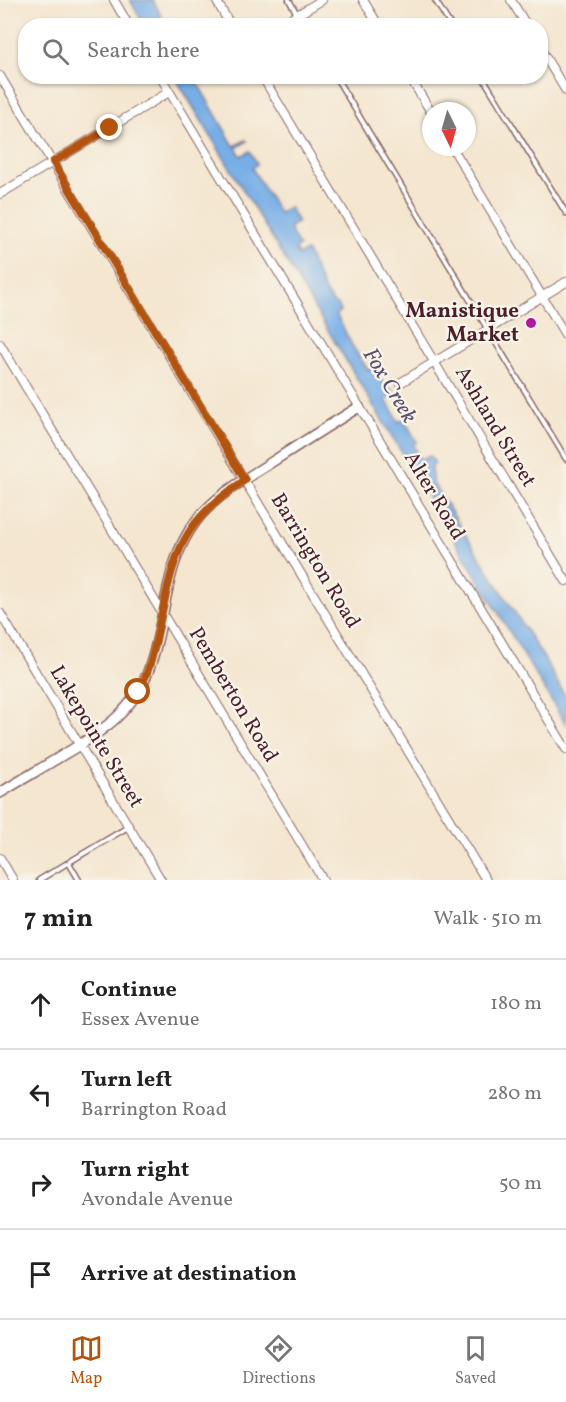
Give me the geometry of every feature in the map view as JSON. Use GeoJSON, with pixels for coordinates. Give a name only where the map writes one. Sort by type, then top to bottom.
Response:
{"type":"FeatureCollection","features":[{"type":"Feature","properties":{"kind":"street"},"geometry":{"type":"LineString","coordinates":[[114,0],[124,18]]}},
{"type":"Feature","properties":{"kind":"street"},"geometry":{"type":"LineString","coordinates":[[216,0],[226,18]]}},
{"type":"Feature","properties":{"kind":"street"},"geometry":{"type":"LineString","coordinates":[[291,18],[322,0]]}},
{"type":"Feature","properties":{"kind":"street"},"geometry":{"type":"LineString","coordinates":[[363,0],[374,18]]}},
{"type":"Feature","properties":{"kind":"street"},"geometry":{"type":"LineString","coordinates":[[511,0],[522,18]]}},
{"type":"Feature","properties":{"kind":"street"},"geometry":{"type":"LineString","coordinates":[[548,61],[566,91]]}},
{"type":"Feature","properties":{"kind":"street","name":"Barrington Road"},"geometry":{"type":"LineString","coordinates":[[0,76],[486,880]]}},
{"type":"Feature","properties":{"kind":"street","name":"Alter Road"},"geometry":{"type":"LineString","coordinates":[[164,84],[566,749]]}},
{"type":"Feature","properties":{"kind":"street","name":"Ashland Street"},"geometry":{"type":"LineString","coordinates":[[267,84],[566,581]]}},
{"type":"Feature","properties":{"kind":"street"},"geometry":{"type":"LineString","coordinates":[[415,84],[425,102]]}},
{"type":"Feature","properties":{"kind":"street"},"geometry":{"type":"LineString","coordinates":[[0,194],[169,92]]}},
{"type":"Feature","properties":{"kind":"street"},"geometry":{"type":"LineString","coordinates":[[457,156],[566,336]]}},
{"type":"Feature","properties":{"kind":"street"},"geometry":{"type":"LineString","coordinates":[[400,383],[566,282]]}},
{"type":"Feature","properties":{"kind":"street","name":"Pemberton Road"},"geometry":{"type":"LineString","coordinates":[[0,344],[323,880]]}},
{"type":"Feature","properties":{"kind":"street"},"geometry":{"type":"LineString","coordinates":[[0,793],[80,746],[113,723],[138,692],[152,662],[172,566],[187,534],[210,506],[245,480],[359,406]]}},
{"type":"Feature","properties":{"kind":"street","name":"Lakepointe Street"},"geometry":{"type":"LineString","coordinates":[[0,614],[161,880]]}},
{"type":"Feature","properties":{"kind":"street"},"geometry":{"type":"LineString","coordinates":[[0,858],[13,880]]}},
{"type":"Feature","properties":{"kind":"lane"},"geometry":{"type":"LineString","coordinates":[[289,0],[299,18]]}},
{"type":"Feature","properties":{"kind":"lane"},"geometry":{"type":"LineString","coordinates":[[435,0],[446,18]]}},
{"type":"Feature","properties":{"kind":"lane"},"geometry":{"type":"LineString","coordinates":[[340,84],[566,459]]}},
{"type":"Feature","properties":{"kind":"lane"},"geometry":{"type":"LineString","coordinates":[[487,84],[566,213]]}},
{"type":"Feature","properties":{"kind":"lane"},"geometry":{"type":"LineString","coordinates":[[39,880],[129,827]]}},
{"type":"Feature","properties":{"kind":"lane"},"geometry":{"type":"LineString","coordinates":[[69,862],[79,880]]}},
{"type":"Feature","properties":{"kind":"water"},"geometry":{"type":"Polygon","coordinates":[[[130,0],[153,0],[162,18],[140,18],[130,0]]]}},
{"type":"Feature","properties":{"kind":"water","name":"Fox Creek"},"geometry":{"type":"Polygon","coordinates":[[[179,84],[198,84],[234,146],[247,141],[236,148],[241,156],[250,151],[257,164],[252,168],[277,210],[280,213],[289,207],[298,222],[289,228],[299,246],[295,249],[298,255],[307,251],[325,292],[341,311],[336,314],[353,347],[368,370],[374,367],[388,391],[392,389],[395,394],[386,400],[399,422],[404,419],[417,442],[413,445],[421,460],[430,456],[435,463],[431,469],[433,483],[545,660],[566,698],[566,725],[179,84]]]}},
{"type":"Feature","properties":{"kind":"place","name":"Manistique Market"},"geometry":{"type":"Point","coordinates":[531,323]}},
{"type":"Feature","properties":{"kind":"route"},"geometry":{"type":"LineString","coordinates":[[110,128],[53,162],[245,480],[210,506],[187,534],[172,566],[152,662],[138,692]]}}]}
